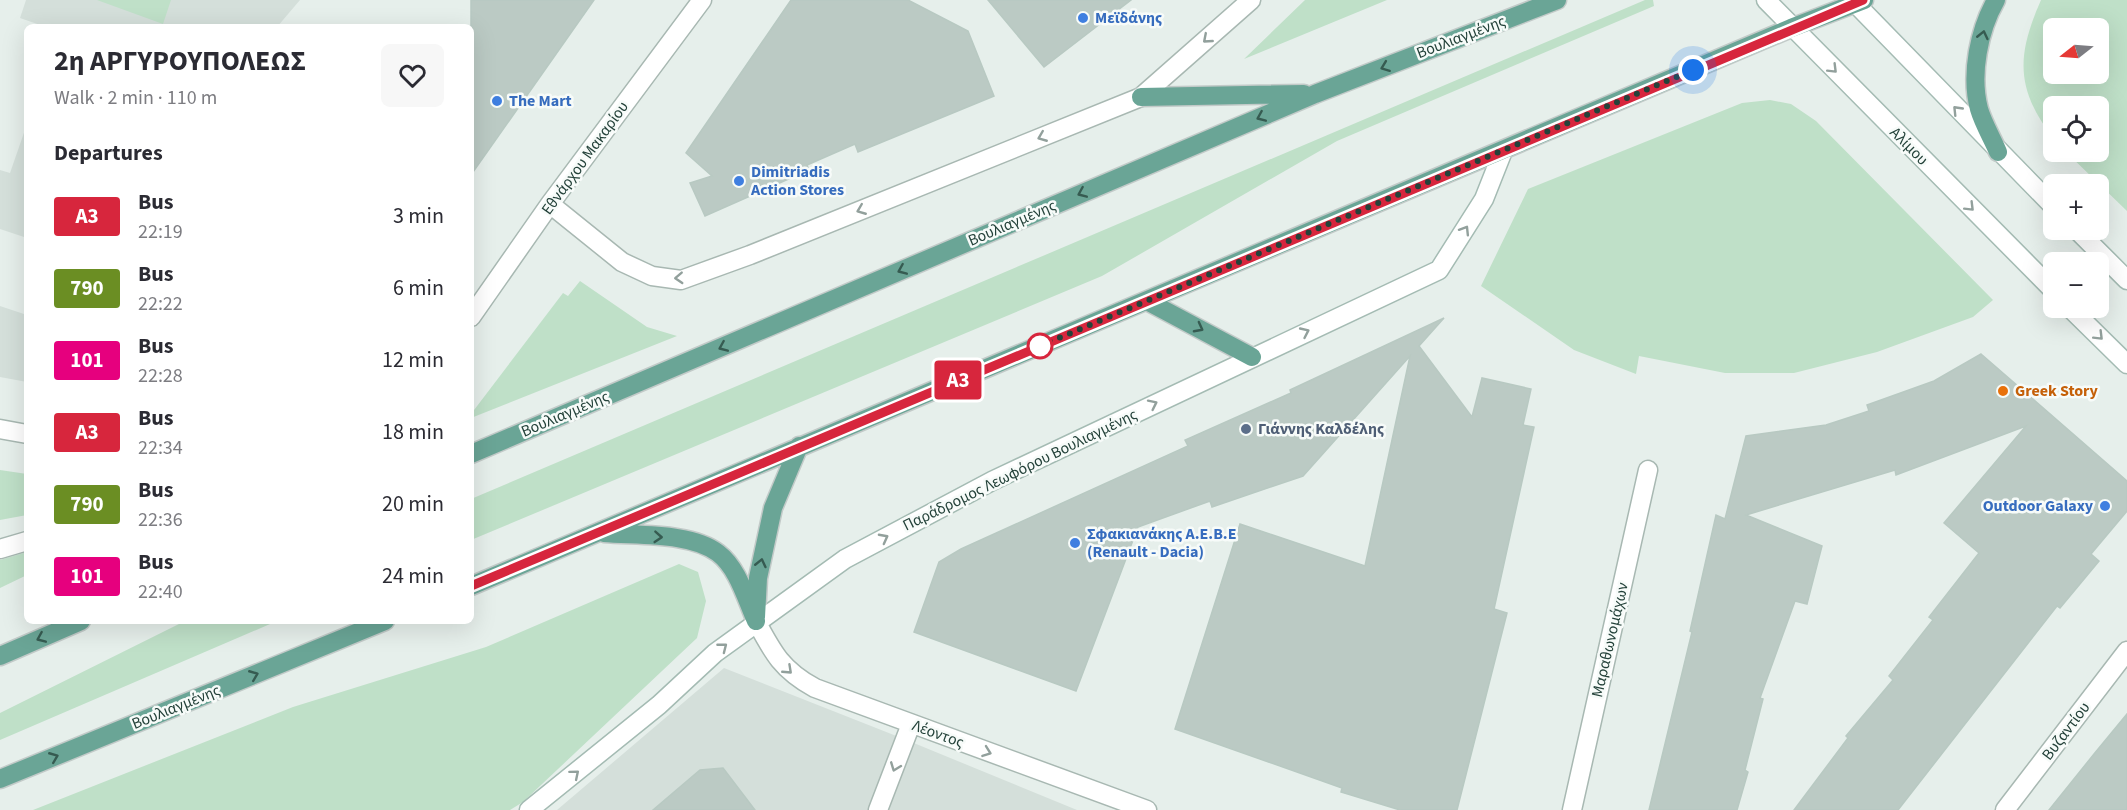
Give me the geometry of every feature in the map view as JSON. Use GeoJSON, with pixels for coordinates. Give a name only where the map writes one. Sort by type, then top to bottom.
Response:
{"type":"FeatureCollection","features":[{"type":"Feature","properties":{"kind":"main road","name":"Βουλιαγμένης"},"geometry":{"type":"LineString","coordinates":[[474,453],[1315,94],[1557,0]]}},
{"type":"Feature","properties":{"kind":"main road"},"geometry":{"type":"LineString","coordinates":[[1996,0],[1989,14],[1975,70],[1979,109],[1998,152]]}},
{"type":"Feature","properties":{"kind":"main road"},"geometry":{"type":"LineString","coordinates":[[474,585],[1857,1]]}},
{"type":"Feature","properties":{"kind":"main road"},"geometry":{"type":"LineString","coordinates":[[1141,97],[1315,94]]}},
{"type":"Feature","properties":{"kind":"main road"},"geometry":{"type":"LineString","coordinates":[[1147,301],[1252,357]]}},
{"type":"Feature","properties":{"kind":"main road"},"geometry":{"type":"LineString","coordinates":[[756,621],[758,578],[773,508],[799,446]]}},
{"type":"Feature","properties":{"kind":"main road"},"geometry":{"type":"LineString","coordinates":[[599,533],[686,539],[718,552],[736,576],[756,621]]}},
{"type":"Feature","properties":{"kind":"main road"},"geometry":{"type":"LineString","coordinates":[[0,656],[74,624]]}},
{"type":"Feature","properties":{"kind":"main road","name":"Βουλιαγμένης"},"geometry":{"type":"LineString","coordinates":[[0,779],[378,624]]}},
{"type":"Feature","properties":{"kind":"street","name":"Εθνάρχου Μακαρίου"},"geometry":{"type":"LineString","coordinates":[[474,314],[550,204],[702,0]]}},
{"type":"Feature","properties":{"kind":"street"},"geometry":{"type":"LineString","coordinates":[[550,204],[622,262],[652,276],[681,280],[750,255],[1141,97],[1251,0]]}},
{"type":"Feature","properties":{"kind":"street","name":"Αλίμου"},"geometry":{"type":"LineString","coordinates":[[1766,0],[1791,28],[2043,280]]}},
{"type":"Feature","properties":{"kind":"street"},"geometry":{"type":"LineString","coordinates":[[1857,1],[1998,152],[2043,196]]}},
{"type":"Feature","properties":{"kind":"street","name":"Παράδρομος Λεωφόρου Βουλιαγμένης"},"geometry":{"type":"LineString","coordinates":[[529,810],[756,621],[845,559],[992,481],[1438,270],[1484,199],[1503,151]]}},
{"type":"Feature","properties":{"kind":"street"},"geometry":{"type":"LineString","coordinates":[[2088,240],[2126,274]]}},
{"type":"Feature","properties":{"kind":"street"},"geometry":{"type":"LineString","coordinates":[[2080,318],[2127,364]]}},
{"type":"Feature","properties":{"kind":"street"},"geometry":{"type":"LineString","coordinates":[[0,429],[24,433]]}},
{"type":"Feature","properties":{"kind":"street","name":"Μαραθωνομάχων"},"geometry":{"type":"LineString","coordinates":[[1572,810],[1648,470]]}},
{"type":"Feature","properties":{"kind":"street"},"geometry":{"type":"LineString","coordinates":[[0,549],[24,542]]}},
{"type":"Feature","properties":{"kind":"street","name":"Λέοντος"},"geometry":{"type":"LineString","coordinates":[[756,621],[774,655],[799,679],[815,688],[1148,810]]}},
{"type":"Feature","properties":{"kind":"street","name":"Βυζαντίου"},"geometry":{"type":"LineString","coordinates":[[2005,810],[2127,651]]}},
{"type":"Feature","properties":{"kind":"street"},"geometry":{"type":"LineString","coordinates":[[878,810],[911,724]]}},
{"type":"Feature","properties":{"kind":"shaded area"},"geometry":{"type":"Polygon","coordinates":[[[26,0],[300,0],[280,24],[37,24],[20,18],[26,0]]]}},
{"type":"Feature","properties":{"kind":"shaded area"},"geometry":{"type":"Polygon","coordinates":[[[24,133],[24,237],[0,229],[0,170],[10,173],[24,133]]]}},
{"type":"Feature","properties":{"kind":"shaded area"},"geometry":{"type":"Polygon","coordinates":[[[0,306],[24,314],[24,381],[0,377],[0,306]]]}},
{"type":"Feature","properties":{"kind":"shaded area"},"geometry":{"type":"Polygon","coordinates":[[[724,668],[904,739],[1077,810],[557,810],[724,668]]]}},
{"type":"Feature","properties":{"kind":"green space"},"geometry":{"type":"Polygon","coordinates":[[[97,0],[171,0],[163,24],[97,0]]]}},
{"type":"Feature","properties":{"kind":"green space"},"geometry":{"type":"Polygon","coordinates":[[[1305,0],[1387,0],[1244,59],[1305,0]]]}},
{"type":"Feature","properties":{"kind":"green space"},"geometry":{"type":"Polygon","coordinates":[[[1645,0],[1653,0],[1654,6],[1337,141],[1102,276],[474,539],[474,498],[1645,0]]]}},
{"type":"Feature","properties":{"kind":"green space"},"geometry":{"type":"Polygon","coordinates":[[[2041,0],[2127,0],[2127,211],[2109,194],[2109,174],[2089,174],[2076,162],[2109,162],[2109,96],[2043,96],[2043,123],[2026,88],[2024,56],[2027,39],[2041,0]]]}},
{"type":"Feature","properties":{"kind":"green space"},"geometry":{"type":"Polygon","coordinates":[[[1770,100],[1791,104],[1816,121],[1993,300],[1973,317],[1877,352],[1794,373],[1725,373],[1639,356],[1636,374],[1574,350],[1481,286],[1528,189],[1742,103],[1770,100]]]}},
{"type":"Feature","properties":{"kind":"green space"},"geometry":{"type":"Polygon","coordinates":[[[580,281],[647,327],[677,336],[474,417],[474,410],[563,293],[568,296],[580,281]]]}},
{"type":"Feature","properties":{"kind":"green space"},"geometry":{"type":"Polygon","coordinates":[[[0,470],[24,474],[24,516],[0,520],[0,470]]]}},
{"type":"Feature","properties":{"kind":"green space"},"geometry":{"type":"Polygon","coordinates":[[[24,553],[24,576],[0,588],[0,560],[24,553]]]}},
{"type":"Feature","properties":{"kind":"green space"},"geometry":{"type":"Polygon","coordinates":[[[679,564],[698,572],[706,601],[697,638],[523,802],[510,810],[33,810],[293,707],[486,647],[679,564]]]}},
{"type":"Feature","properties":{"kind":"green space"},"geometry":{"type":"Polygon","coordinates":[[[179,624],[270,624],[0,740],[0,713],[179,624]]]}},
{"type":"Feature","properties":{"kind":"building","name":"The Mart"},"geometry":{"type":"Polygon","coordinates":[[[471,0],[594,0],[474,171],[474,24],[471,24],[471,0]]]}},
{"type":"Feature","properties":{"kind":"building"},"geometry":{"type":"Polygon","coordinates":[[[791,0],[908,0],[968,31],[994,96],[858,152],[855,144],[807,165],[809,170],[705,216],[690,183],[712,176],[686,153],[791,0]]]}},
{"type":"Feature","properties":{"kind":"building"},"geometry":{"type":"Polygon","coordinates":[[[988,0],[1131,0],[1044,67],[988,0]]]}},
{"type":"Feature","properties":{"kind":"building"},"geometry":{"type":"Polygon","coordinates":[[[1444,318],[1419,346],[1472,417],[1482,378],[1531,389],[1523,425],[1534,427],[1494,609],[1507,613],[1457,810],[1400,810],[1341,792],[1342,788],[1175,729],[1240,524],[1365,566],[1410,356],[1303,476],[1212,507],[1210,501],[1138,527],[1076,691],[914,632],[939,562],[961,549],[1188,446],[1185,440],[1291,393],[1290,390],[1444,318]]]}},
{"type":"Feature","properties":{"kind":"building"},"geometry":{"type":"Polygon","coordinates":[[[1981,354],[2127,481],[2127,511],[2091,554],[2099,561],[2060,608],[2057,606],[1898,810],[1794,810],[1848,738],[1846,736],[1893,680],[1889,676],[1933,620],[1929,617],[1979,553],[1944,523],[2026,426],[1896,475],[1895,470],[1746,515],[1822,546],[1807,604],[1795,601],[1760,698],[1763,699],[1745,770],[1748,772],[1737,810],[1649,810],[1692,632],[1690,631],[1716,515],[1725,519],[1746,436],[1826,425],[1869,411],[1867,405],[1934,381],[1981,354]]]}},
{"type":"Feature","properties":{"kind":"building"},"geometry":{"type":"Polygon","coordinates":[[[2127,714],[2127,810],[2049,810],[2094,754],[2127,714]]]}},
{"type":"Feature","properties":{"kind":"building"},"geometry":{"type":"Polygon","coordinates":[[[723,768],[755,810],[653,810],[700,770],[723,768]]]}},
{"type":"Feature","properties":{"kind":"bus line","name":"Α3"},"geometry":{"type":"LineString","coordinates":[[474,585],[1791,28],[1863,0]]}},
{"type":"Feature","properties":{"kind":"place","name":"Μεϊδάνης"},"geometry":{"type":"Point","coordinates":[1083,18]}},
{"type":"Feature","properties":{"kind":"place","name":"The Mart"},"geometry":{"type":"Point","coordinates":[497,101]}},
{"type":"Feature","properties":{"kind":"place","name":"Dimitriadis Action Stores"},"geometry":{"type":"Point","coordinates":[739,181]}},
{"type":"Feature","properties":{"kind":"place","name":"Greek Story"},"geometry":{"type":"Point","coordinates":[2003,391]}},
{"type":"Feature","properties":{"kind":"place","name":"Γιάννης Καλδέλης"},"geometry":{"type":"Point","coordinates":[1246,429]}},
{"type":"Feature","properties":{"kind":"place","name":"Outdoor Galaxy"},"geometry":{"type":"Point","coordinates":[2105,506]}},
{"type":"Feature","properties":{"kind":"place","name":"Σφακιανάκης Α.Ε.Β.Ε (Renault - Dacia)"},"geometry":{"type":"Point","coordinates":[1075,543]}},
{"type":"Feature","properties":{"kind":"route"},"geometry":{"type":"LineString","coordinates":[[1040,346],[1693,70]]}}]}
